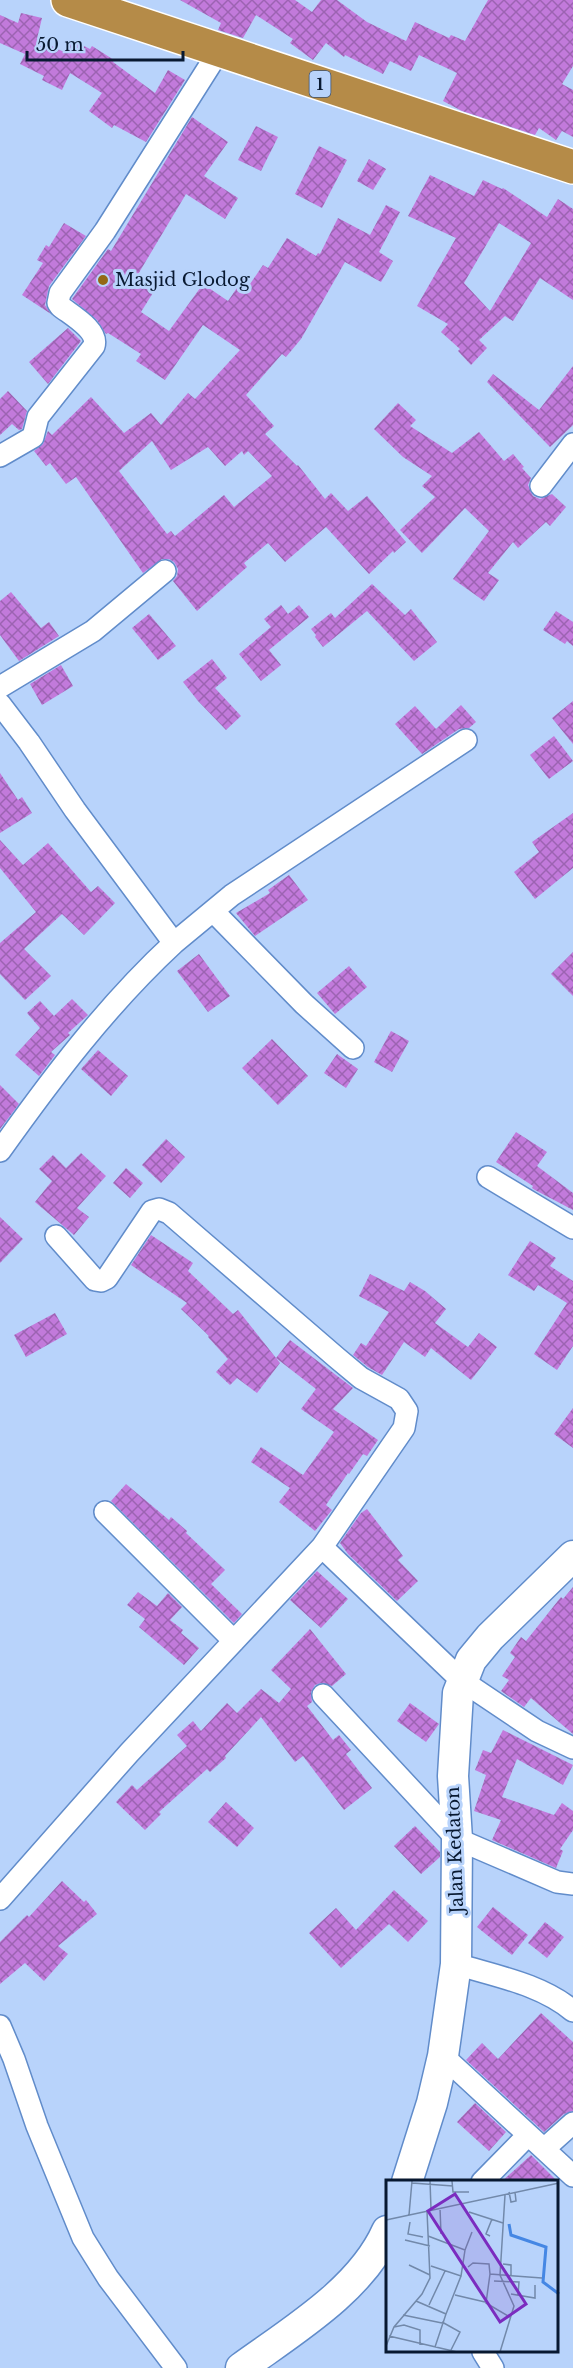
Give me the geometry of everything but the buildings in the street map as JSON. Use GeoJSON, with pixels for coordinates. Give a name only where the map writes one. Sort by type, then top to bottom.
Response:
{"type":"FeatureCollection","features":[{"type":"Feature","properties":{"kind":"highway","name":"1"},"geometry":{"type":"LineString","coordinates":[[68,0],[573,168]]}},
{"type":"Feature","properties":{"kind":"street"},"geometry":{"type":"LineString","coordinates":[[0,456],[33,437],[38,417],[94,346],[96,341],[93,333],[58,303],[60,293],[105,231],[219,51]]}},
{"type":"Feature","properties":{"kind":"street"},"geometry":{"type":"LineString","coordinates":[[541,486],[573,444]]}},
{"type":"Feature","properties":{"kind":"street"},"geometry":{"type":"LineString","coordinates":[[0,687],[93,631],[165,571]]}},
{"type":"Feature","properties":{"kind":"street"},"geometry":{"type":"LineString","coordinates":[[0,704],[174,943]]}},
{"type":"Feature","properties":{"kind":"street"},"geometry":{"type":"LineString","coordinates":[[0,1151],[88,1034],[174,943],[251,882],[466,740]]}},
{"type":"Feature","properties":{"kind":"street"},"geometry":{"type":"LineString","coordinates":[[213,911],[304,1004],[353,1048]]}},
{"type":"Feature","properties":{"kind":"street"},"geometry":{"type":"LineString","coordinates":[[488,1177],[573,1228]]}},
{"type":"Feature","properties":{"kind":"street"},"geometry":{"type":"LineString","coordinates":[[0,1899],[129,1753],[322,1547],[404,1428],[406,1412],[399,1399],[361,1378],[169,1213],[159,1209],[152,1211],[107,1278],[101,1281],[95,1280],[56,1236]]}},
{"type":"Feature","properties":{"kind":"street"},"geometry":{"type":"LineString","coordinates":[[105,1512],[234,1641]]}},
{"type":"Feature","properties":{"kind":"street"},"geometry":{"type":"LineString","coordinates":[[322,1547],[461,1680],[537,1731],[573,1748]]}},
{"type":"Feature","properties":{"kind":"street","name":"Jalan Kedaton"},"geometry":{"type":"LineString","coordinates":[[408,2180],[432,2103],[443,2056],[456,1964],[457,1839],[453,1776],[456,1703],[461,1680],[471,1660],[490,1637],[573,1556]]}},
{"type":"Feature","properties":{"kind":"street"},"geometry":{"type":"LineString","coordinates":[[323,1695],[457,1839],[557,1882],[573,1884]]}},
{"type":"Feature","properties":{"kind":"street"},"geometry":{"type":"LineString","coordinates":[[456,1964],[542,1992],[561,2001],[573,2011]]}},
{"type":"Feature","properties":{"kind":"street"},"geometry":{"type":"LineString","coordinates":[[0,2026],[37,2126],[83,2238],[108,2278],[176,2368]]}},
{"type":"Feature","properties":{"kind":"street"},"geometry":{"type":"LineString","coordinates":[[443,2056],[573,2176]]}},
{"type":"Feature","properties":{"kind":"street"},"geometry":{"type":"LineString","coordinates":[[485,2180],[536,2142],[573,2123]]}},
{"type":"Feature","properties":{"kind":"street"},"geometry":{"type":"LineString","coordinates":[[241,2368],[346,2287],[368,2263],[386,2233]]}},
{"type":"Feature","properties":{"kind":"street"},"geometry":{"type":"LineString","coordinates":[[484,2353],[493,2368]]}},
{"type":"Feature","properties":{"kind":"place","name":"Masjid Glodog"},"geometry":{"type":"Point","coordinates":[103,280]}}]}
